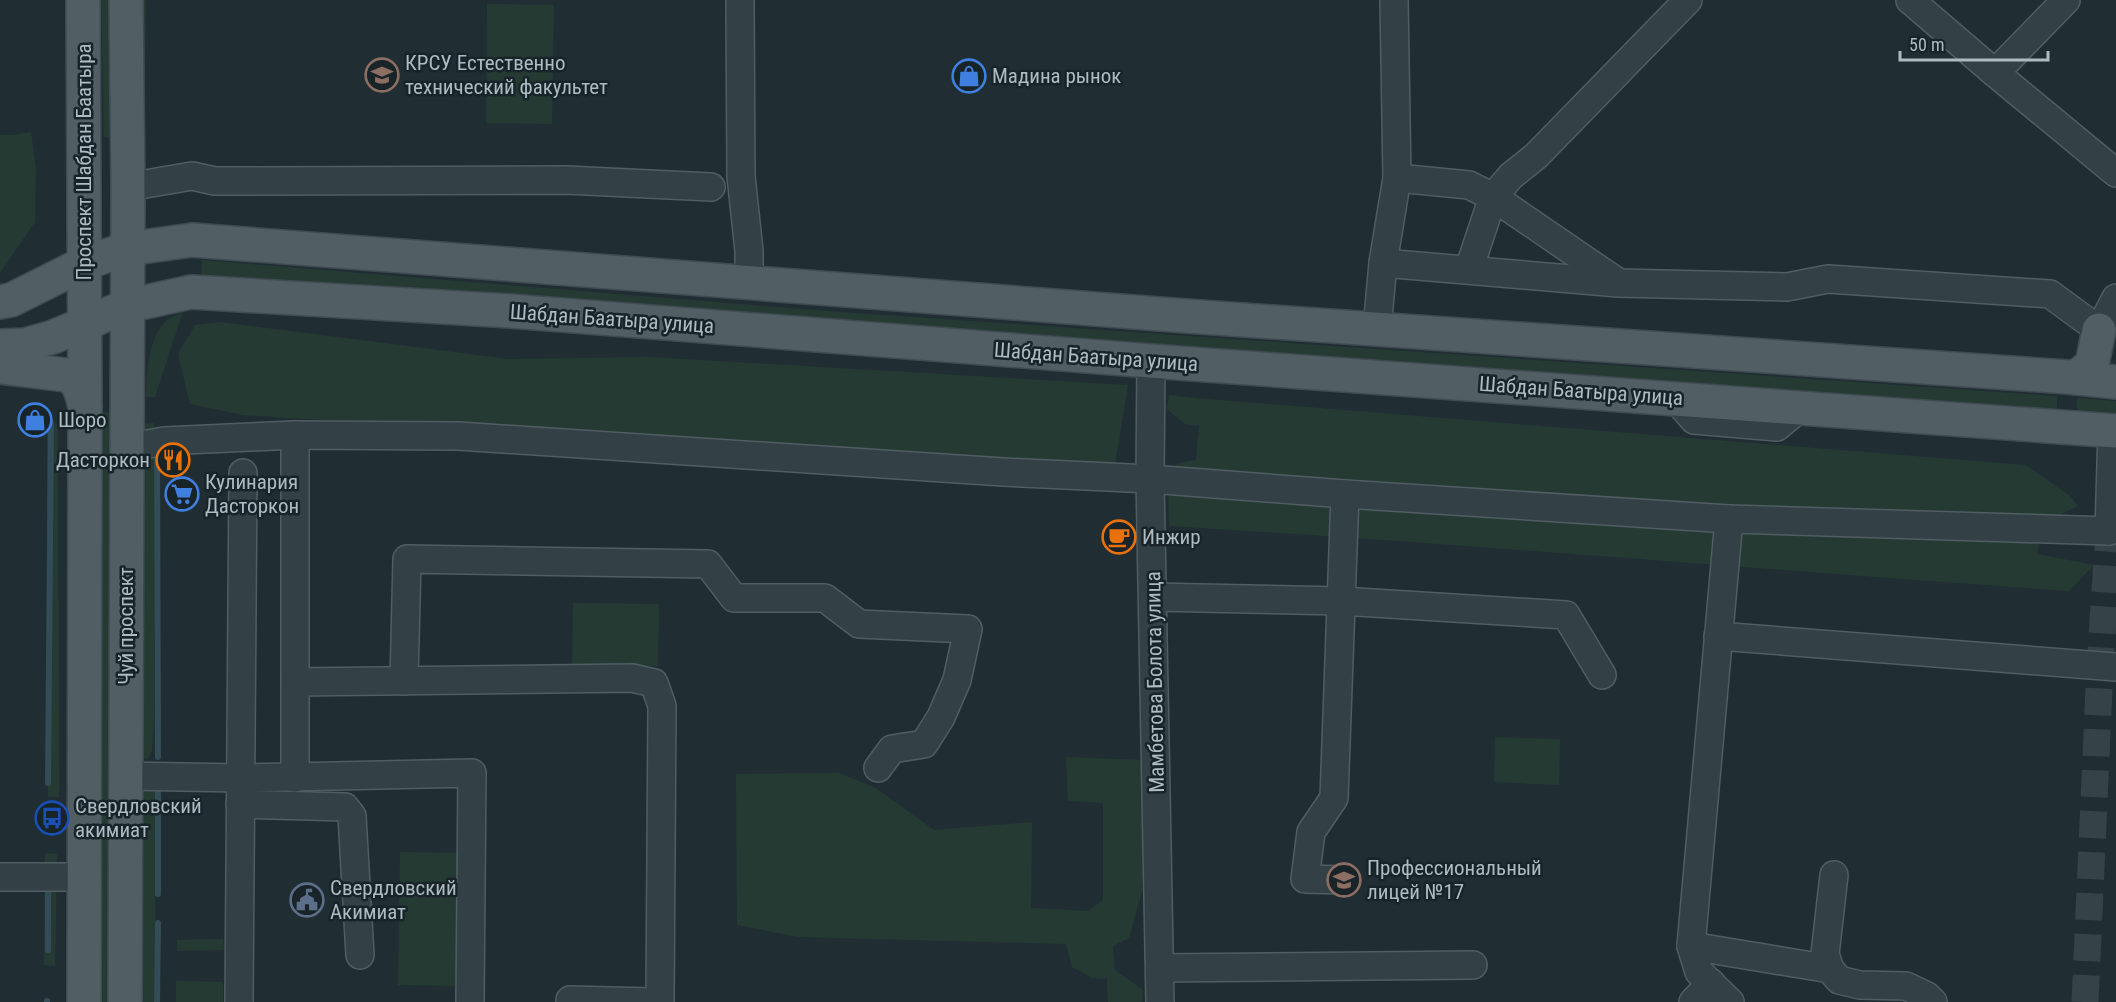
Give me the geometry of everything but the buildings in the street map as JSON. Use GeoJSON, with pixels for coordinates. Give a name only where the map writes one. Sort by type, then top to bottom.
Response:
{"type":"FeatureCollection","features":[{"type":"Feature","properties":{"kind":"main road","name":"Проспект Шабдан Баатыра"},"geometry":{"type":"LineString","coordinates":[[83,0],[85,323]]}},
{"type":"Feature","properties":{"kind":"main road","name":"Проспект Шабдан Баатыра"},"geometry":{"type":"LineString","coordinates":[[126,0],[127,249]]}},
{"type":"Feature","properties":{"kind":"main road"},"geometry":{"type":"LineString","coordinates":[[0,302],[11,300],[85,263],[127,249],[192,240],[1186,316],[2116,382]]}},
{"type":"Feature","properties":{"kind":"main road","name":"Чуй проспект"},"geometry":{"type":"LineString","coordinates":[[125,1002],[127,249]]}},
{"type":"Feature","properties":{"kind":"main road","name":"Шабдан Баатыра улица"},"geometry":{"type":"LineString","coordinates":[[0,346],[25,345],[52,337],[126,306],[191,292],[203,292],[510,311],[1151,361],[2114,431]]}},
{"type":"Feature","properties":{"kind":"main road","name":"Чуй проспект"},"geometry":{"type":"LineString","coordinates":[[84,1002],[85,323]]}},
{"type":"Feature","properties":{"kind":"main road"},"geometry":{"type":"LineString","coordinates":[[2076,378],[2092,364],[2107,324]]}},
{"type":"Feature","properties":{"kind":"main road"},"geometry":{"type":"LineString","coordinates":[[0,367],[66,375],[75,379],[80,386],[85,406]]}},
{"type":"Feature","properties":{"kind":"street"},"geometry":{"type":"LineString","coordinates":[[740,0],[741,177],[749,251],[749,281]]}},
{"type":"Feature","properties":{"kind":"street"},"geometry":{"type":"LineString","coordinates":[[1377,329],[1383,263],[1397,178],[1394,0]]}},
{"type":"Feature","properties":{"kind":"street"},"geometry":{"type":"LineString","coordinates":[[1469,269],[1493,197],[1511,176],[1536,156],[1688,0]]}},
{"type":"Feature","properties":{"kind":"street"},"geometry":{"type":"LineString","coordinates":[[1910,0],[2116,173]]}},
{"type":"Feature","properties":{"kind":"street"},"geometry":{"type":"LineString","coordinates":[[1995,73],[2066,0]]}},
{"type":"Feature","properties":{"kind":"street"},"geometry":{"type":"LineString","coordinates":[[128,187],[192,176],[215,181],[566,180],[711,187]]}},
{"type":"Feature","properties":{"kind":"street"},"geometry":{"type":"LineString","coordinates":[[1397,178],[1469,185],[1493,197],[1618,283]]}},
{"type":"Feature","properties":{"kind":"street"},"geometry":{"type":"LineString","coordinates":[[1383,263],[1618,283],[1787,287],[1828,279],[2050,294],[2107,324],[2116,298]]}},
{"type":"Feature","properties":{"kind":"street","name":"Мамбетова Болота улица"},"geometry":{"type":"LineString","coordinates":[[1151,361],[1150,479],[1160,1002]]}},
{"type":"Feature","properties":{"kind":"street"},"geometry":{"type":"LineString","coordinates":[[127,448],[164,441],[295,435],[458,436],[1003,472],[1150,479],[1729,519],[2112,529],[2114,431]]}},
{"type":"Feature","properties":{"kind":"street"},"geometry":{"type":"LineString","coordinates":[[295,435],[295,778]]}},
{"type":"Feature","properties":{"kind":"street"},"geometry":{"type":"LineString","coordinates":[[239,1002],[243,473]]}},
{"type":"Feature","properties":{"kind":"street"},"geometry":{"type":"LineString","coordinates":[[1344,880],[1305,879],[1311,832],[1334,798],[1345,494]]}},
{"type":"Feature","properties":{"kind":"street"},"geometry":{"type":"LineString","coordinates":[[1729,519],[1691,946],[1699,972],[1702,993],[1730,1002]]}},
{"type":"Feature","properties":{"kind":"street"},"geometry":{"type":"LineString","coordinates":[[404,681],[407,559],[708,564],[734,598],[825,598],[859,624],[968,629],[957,680],[941,717],[924,744],[892,749],[878,768]]}},
{"type":"Feature","properties":{"kind":"street"},"geometry":{"type":"LineString","coordinates":[[1153,597],[1341,601],[1566,615],[1602,675]]}},
{"type":"Feature","properties":{"kind":"street"},"geometry":{"type":"LineString","coordinates":[[1719,636],[2116,667]]}},
{"type":"Feature","properties":{"kind":"street"},"geometry":{"type":"LineString","coordinates":[[296,682],[632,678],[654,683],[662,706],[660,1002]]}},
{"type":"Feature","properties":{"kind":"street"},"geometry":{"type":"LineString","coordinates":[[240,791],[295,778],[472,773],[470,1002]]}},
{"type":"Feature","properties":{"kind":"street"},"geometry":{"type":"LineString","coordinates":[[124,776],[345,807],[352,816],[360,955]]}},
{"type":"Feature","properties":{"kind":"street"},"geometry":{"type":"LineString","coordinates":[[1834,875],[1825,954],[1830,969],[1839,980],[1860,985],[1906,986],[1927,996],[1933,1002]]}},
{"type":"Feature","properties":{"kind":"street"},"geometry":{"type":"LineString","coordinates":[[0,877],[84,877]]}},
{"type":"Feature","properties":{"kind":"street"},"geometry":{"type":"LineString","coordinates":[[1691,946],[1830,969]]}},
{"type":"Feature","properties":{"kind":"street"},"geometry":{"type":"LineString","coordinates":[[1160,968],[1473,965]]}},
{"type":"Feature","properties":{"kind":"street"},"geometry":{"type":"LineString","coordinates":[[570,1000],[652,1002]]}},
{"type":"Feature","properties":{"kind":"green space"},"geometry":{"type":"Polygon","coordinates":[[[101,0],[111,0],[110,138],[104,137],[101,0]]]}},
{"type":"Feature","properties":{"kind":"green space"},"geometry":{"type":"Polygon","coordinates":[[[137,0],[146,0],[144,141],[136,142],[137,0]]]}},
{"type":"Feature","properties":{"kind":"green space"},"geometry":{"type":"Polygon","coordinates":[[[487,4],[554,5],[552,124],[486,123],[487,4]]]}},
{"type":"Feature","properties":{"kind":"green space"},"geometry":{"type":"Polygon","coordinates":[[[31,132],[36,168],[35,222],[0,273],[0,135],[31,132]]]}},
{"type":"Feature","properties":{"kind":"green space"},"geometry":{"type":"Polygon","coordinates":[[[202,260],[826,311],[2057,396],[2057,410],[1385,369],[201,277],[202,260]]]}},
{"type":"Feature","properties":{"kind":"green space"},"geometry":{"type":"Polygon","coordinates":[[[182,314],[155,397],[146,397],[149,361],[156,336],[162,325],[182,314]]]}},
{"type":"Feature","properties":{"kind":"green space"},"geometry":{"type":"Polygon","coordinates":[[[220,322],[508,359],[651,357],[1128,385],[1114,471],[243,415],[190,404],[178,354],[195,325],[220,322]]]}},
{"type":"Feature","properties":{"kind":"green space"},"geometry":{"type":"Polygon","coordinates":[[[1169,395],[2026,465],[2070,496],[2078,506],[2043,523],[2037,554],[2094,565],[2069,591],[1169,526],[1168,474],[1178,463],[1196,460],[1199,426],[1185,424],[1167,409],[1169,395]]]}},
{"type":"Feature","properties":{"kind":"green space"},"geometry":{"type":"Polygon","coordinates":[[[2077,398],[2116,401],[2116,414],[2077,412],[2077,398]]]}},
{"type":"Feature","properties":{"kind":"green space"},"geometry":{"type":"Polygon","coordinates":[[[101,412],[115,412],[108,1002],[94,1002],[101,412]]]}},
{"type":"Feature","properties":{"kind":"green space"},"geometry":{"type":"Polygon","coordinates":[[[47,423],[58,423],[59,797],[48,797],[47,423]]]}},
{"type":"Feature","properties":{"kind":"green space"},"geometry":{"type":"Polygon","coordinates":[[[154,423],[154,721],[152,751],[147,759],[139,757],[141,424],[154,423]]]}},
{"type":"Feature","properties":{"kind":"green space"},"geometry":{"type":"Polygon","coordinates":[[[573,603],[659,604],[658,666],[572,666],[573,603]]]}},
{"type":"Feature","properties":{"kind":"green space"},"geometry":{"type":"Polygon","coordinates":[[[1495,737],[1560,739],[1559,785],[1494,782],[1495,737]]]}},
{"type":"Feature","properties":{"kind":"green space"},"geometry":{"type":"Polygon","coordinates":[[[1066,757],[1143,760],[1142,892],[1129,938],[1113,946],[1115,970],[1143,990],[1142,1002],[1108,1002],[1107,979],[1092,978],[1072,967],[1066,944],[798,937],[737,925],[736,774],[839,773],[876,788],[934,830],[1032,822],[1031,908],[1088,911],[1103,900],[1103,803],[1068,801],[1066,757]]]}},
{"type":"Feature","properties":{"kind":"green space"},"geometry":{"type":"Polygon","coordinates":[[[157,787],[154,1002],[140,1002],[140,788],[157,787]]]}},
{"type":"Feature","properties":{"kind":"green space"},"geometry":{"type":"Polygon","coordinates":[[[400,852],[463,853],[460,986],[398,985],[400,852]]]}},
{"type":"Feature","properties":{"kind":"green space"},"geometry":{"type":"Polygon","coordinates":[[[45,853],[57,854],[55,966],[44,965],[45,853]]]}},
{"type":"Feature","properties":{"kind":"green space"},"geometry":{"type":"Polygon","coordinates":[[[223,939],[224,950],[177,951],[177,940],[223,939]]]}},
{"type":"Feature","properties":{"kind":"green space"},"geometry":{"type":"Polygon","coordinates":[[[176,981],[223,982],[223,1002],[176,1002],[176,981]]]}},
{"type":"Feature","properties":{"kind":"waterway"},"geometry":{"type":"LineString","coordinates":[[48,783],[51,423]]}},
{"type":"Feature","properties":{"kind":"waterway"},"geometry":{"type":"LineString","coordinates":[[157,448],[158,757]]}},
{"type":"Feature","properties":{"kind":"waterway"},"geometry":{"type":"LineString","coordinates":[[158,788],[158,894]]}},
{"type":"Feature","properties":{"kind":"waterway"},"geometry":{"type":"LineString","coordinates":[[48,891],[48,950]]}},
{"type":"Feature","properties":{"kind":"waterway"},"geometry":{"type":"LineString","coordinates":[[157,1002],[158,923]]}},
{"type":"Feature","properties":{"kind":"tunnel"},"geometry":{"type":"LineString","coordinates":[[2085,1002],[2100,666],[2109,531]]}},
{"type":"Feature","properties":{"kind":"place","name":"КРСУ Естественно технический факультет"},"geometry":{"type":"Point","coordinates":[382,75]}},
{"type":"Feature","properties":{"kind":"place","name":"Мадина рынок"},"geometry":{"type":"Point","coordinates":[969,76]}},
{"type":"Feature","properties":{"kind":"place","name":"Шоро"},"geometry":{"type":"Point","coordinates":[35,420]}},
{"type":"Feature","properties":{"kind":"place","name":"Дасторкон"},"geometry":{"type":"Point","coordinates":[173,460]}},
{"type":"Feature","properties":{"kind":"place","name":"Кулинария Дасторкон"},"geometry":{"type":"Point","coordinates":[182,494]}},
{"type":"Feature","properties":{"kind":"place","name":"Инжир"},"geometry":{"type":"Point","coordinates":[1119,537]}},
{"type":"Feature","properties":{"kind":"place","name":"Свердловский акимиат"},"geometry":{"type":"Point","coordinates":[52,818]}},
{"type":"Feature","properties":{"kind":"place","name":"Профессиональный лицей №17"},"geometry":{"type":"Point","coordinates":[1344,880]}},
{"type":"Feature","properties":{"kind":"place","name":"Свердловский Акимиат"},"geometry":{"type":"Point","coordinates":[307,900]}}]}
